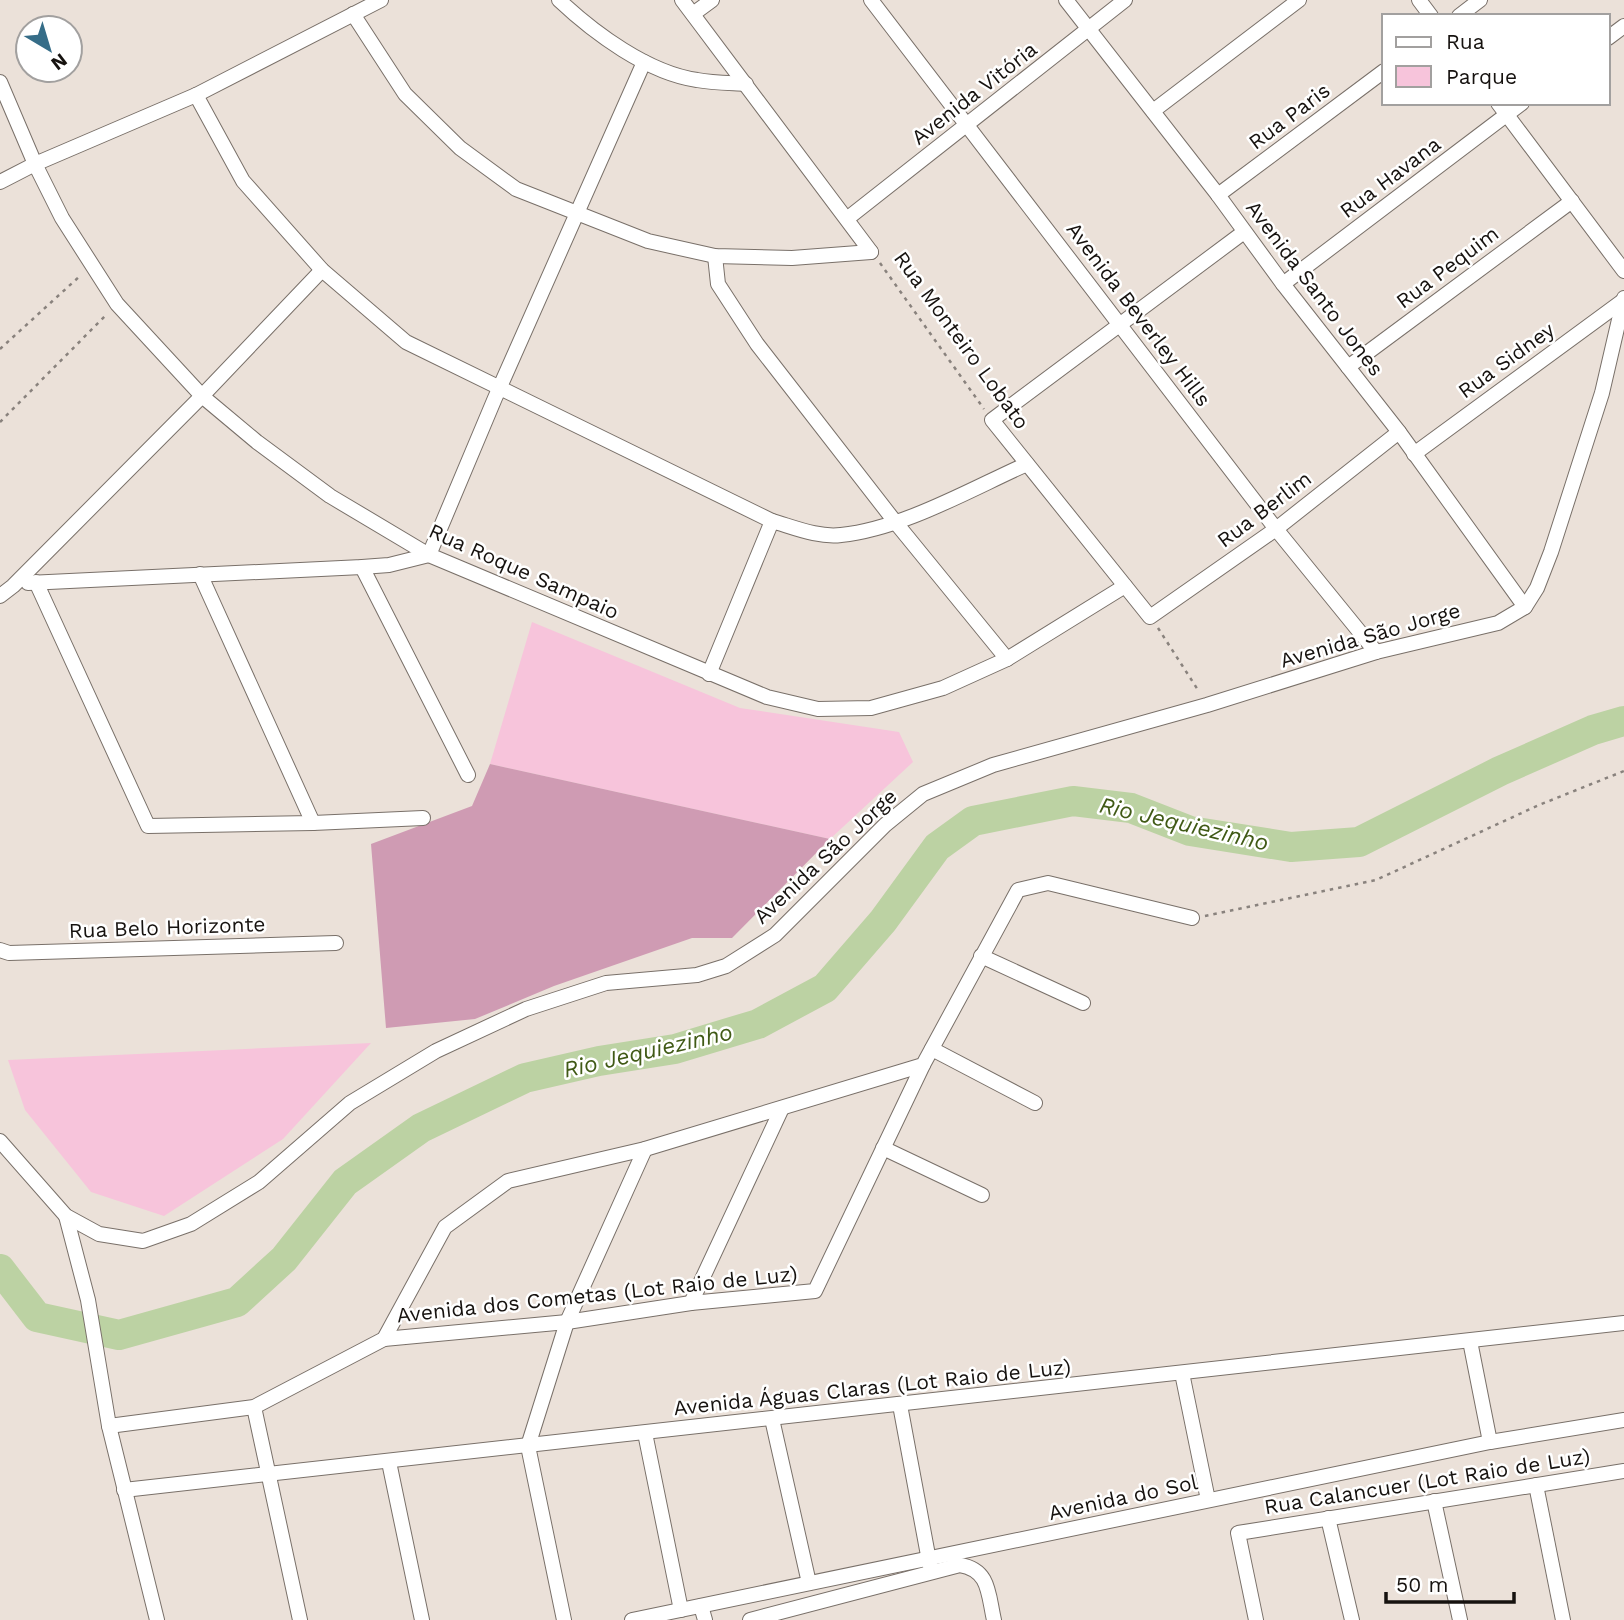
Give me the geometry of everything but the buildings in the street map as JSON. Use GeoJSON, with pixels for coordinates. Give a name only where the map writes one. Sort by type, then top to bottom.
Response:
{"type":"FeatureCollection","features":[{"type":"Feature","properties":{"kind":"street"},"geometry":{"type":"LineString","coordinates":[[0,182],[35,164],[196,95],[381,0]]}},
{"type":"Feature","properties":{"kind":"street"},"geometry":{"type":"LineString","coordinates":[[559,0],[580,20],[644,62],[695,80],[746,84]]}},
{"type":"Feature","properties":{"kind":"street","name":"Rua Monteiro Lobato"},"geometry":{"type":"LineString","coordinates":[[682,0],[871,252]]}},
{"type":"Feature","properties":{"kind":"street"},"geometry":{"type":"LineString","coordinates":[[693,14],[712,0]]}},
{"type":"Feature","properties":{"kind":"street","name":"Avenida Beverley Hills"},"geometry":{"type":"LineString","coordinates":[[871,0],[1276,529],[1376,652]]}},
{"type":"Feature","properties":{"kind":"street","name":"Avenida Santo Jones"},"geometry":{"type":"LineString","coordinates":[[1066,0],[1218,195],[1283,285],[1399,432],[1525,607]]}},
{"type":"Feature","properties":{"kind":"street","name":"Avenida Vitória"},"geometry":{"type":"LineString","coordinates":[[848,218],[1125,0]]}},
{"type":"Feature","properties":{"kind":"street"},"geometry":{"type":"LineString","coordinates":[[1153,111],[1299,0]]}},
{"type":"Feature","properties":{"kind":"street"},"geometry":{"type":"LineString","coordinates":[[1462,14],[1480,0]]}},
{"type":"Feature","properties":{"kind":"street"},"geometry":{"type":"LineString","coordinates":[[353,14],[405,94],[460,148],[516,189],[648,241],[715,256],[792,258],[871,252]]}},
{"type":"Feature","properties":{"kind":"street"},"geometry":{"type":"LineString","coordinates":[[13,586],[36,582],[390,565],[429,555],[499,388],[644,62]]}},
{"type":"Feature","properties":{"kind":"street","name":"Rua Paris"},"geometry":{"type":"LineString","coordinates":[[1218,195],[1382,73]]}},
{"type":"Feature","properties":{"kind":"street","name":"Rua Roque Sampaio"},"geometry":{"type":"LineString","coordinates":[[0,82],[35,164],[62,218],[117,304],[202,396],[257,442],[330,496],[429,555],[767,697],[818,709],[871,708],[943,688],[1007,659],[1125,586]]}},
{"type":"Feature","properties":{"kind":"street"},"geometry":{"type":"LineString","coordinates":[[196,95],[243,181],[322,270],[406,342],[772,521],[804,531],[839,536],[896,523],[1027,464]]}},
{"type":"Feature","properties":{"kind":"street"},"geometry":{"type":"LineString","coordinates":[[1502,109],[1624,271]]}},
{"type":"Feature","properties":{"kind":"street","name":"Rua Havana"},"geometry":{"type":"LineString","coordinates":[[1283,285],[1502,109]]}},
{"type":"Feature","properties":{"kind":"street","name":"Rua Pequim"},"geometry":{"type":"LineString","coordinates":[[1348,367],[1572,201]]}},
{"type":"Feature","properties":{"kind":"street"},"geometry":{"type":"LineString","coordinates":[[992,420],[1244,232]]}},
{"type":"Feature","properties":{"kind":"street"},"geometry":{"type":"LineString","coordinates":[[715,256],[719,284],[731,307],[896,523],[1007,659]]}},
{"type":"Feature","properties":{"kind":"street"},"geometry":{"type":"LineString","coordinates":[[0,596],[202,396],[322,270]]}},
{"type":"Feature","properties":{"kind":"street"},"geometry":{"type":"LineString","coordinates":[[1525,607],[1538,588],[1552,552],[1602,393],[1624,299]]}},
{"type":"Feature","properties":{"kind":"street","name":"Rua Sidney"},"geometry":{"type":"LineString","coordinates":[[1413,454],[1624,299]]}},
{"type":"Feature","properties":{"kind":"street","name":"Rua Monteiro Lobato"},"geometry":{"type":"LineString","coordinates":[[992,420],[1150,617]]}},
{"type":"Feature","properties":{"kind":"street","name":"Rua Berlim"},"geometry":{"type":"LineString","coordinates":[[1150,617],[1276,529],[1399,432]]}},
{"type":"Feature","properties":{"kind":"street"},"geometry":{"type":"LineString","coordinates":[[709,674],[772,521]]}},
{"type":"Feature","properties":{"kind":"street"},"geometry":{"type":"LineString","coordinates":[[362,567],[468,775]]}},
{"type":"Feature","properties":{"kind":"street"},"geometry":{"type":"LineString","coordinates":[[200,574],[313,823]]}},
{"type":"Feature","properties":{"kind":"street"},"geometry":{"type":"LineString","coordinates":[[36,582],[148,826],[423,818]]}},
{"type":"Feature","properties":{"kind":"street","name":"Avenida São Jorge"},"geometry":{"type":"LineString","coordinates":[[0,1140],[66,1216],[99,1234],[143,1241],[191,1224],[259,1182],[349,1103],[436,1051],[526,1009],[607,983],[697,975],[726,965],[775,935],[885,825],[923,794],[993,765],[1208,705],[1376,652],[1498,622],[1525,607]]}},
{"type":"Feature","properties":{"kind":"street"},"geometry":{"type":"LineString","coordinates":[[982,1195],[883,1148],[923,1065],[1018,890],[1048,883],[1192,918]]}},
{"type":"Feature","properties":{"kind":"street","name":"Rua Belo Horizonte"},"geometry":{"type":"LineString","coordinates":[[0,950],[9,953],[336,943]]}},
{"type":"Feature","properties":{"kind":"street"},"geometry":{"type":"LineString","coordinates":[[981,956],[1083,1003]]}},
{"type":"Feature","properties":{"kind":"street"},"geometry":{"type":"LineString","coordinates":[[932,1049],[1035,1104]]}},
{"type":"Feature","properties":{"kind":"street"},"geometry":{"type":"LineString","coordinates":[[109,1426],[254,1407],[384,1339],[445,1227],[508,1181],[645,1149],[923,1065]]}},
{"type":"Feature","properties":{"kind":"street"},"geometry":{"type":"LineString","coordinates":[[691,1303],[782,1108]]}},
{"type":"Feature","properties":{"kind":"street","name":"Avenida dos Cometas (Lot Raio de Luz)"},"geometry":{"type":"LineString","coordinates":[[384,1339],[567,1322],[691,1303],[815,1291],[883,1148]]}},
{"type":"Feature","properties":{"kind":"street"},"geometry":{"type":"LineString","coordinates":[[564,1620],[527,1446],[567,1322],[645,1149]]}},
{"type":"Feature","properties":{"kind":"street"},"geometry":{"type":"LineString","coordinates":[[66,1216],[89,1300],[109,1426],[157,1620]]}},
{"type":"Feature","properties":{"kind":"street","name":"Avenida Águas Claras (Lot Raio de Luz)"},"geometry":{"type":"LineString","coordinates":[[124,1490],[1624,1324]]}},
{"type":"Feature","properties":{"kind":"street"},"geometry":{"type":"LineString","coordinates":[[1470,1341],[1490,1442]]}},
{"type":"Feature","properties":{"kind":"street"},"geometry":{"type":"LineString","coordinates":[[1182,1373],[1208,1500]]}},
{"type":"Feature","properties":{"kind":"street"},"geometry":{"type":"LineString","coordinates":[[900,1405],[932,1574]]}},
{"type":"Feature","properties":{"kind":"street"},"geometry":{"type":"LineString","coordinates":[[254,1407],[300,1620]]}},
{"type":"Feature","properties":{"kind":"street"},"geometry":{"type":"LineString","coordinates":[[772,1419],[809,1583]]}},
{"type":"Feature","properties":{"kind":"street","name":"Avenida do Sol"},"geometry":{"type":"LineString","coordinates":[[632,1620],[681,1610],[703,1613],[809,1583],[1490,1442],[1624,1420]]}},
{"type":"Feature","properties":{"kind":"street"},"geometry":{"type":"LineString","coordinates":[[645,1433],[681,1610]]}},
{"type":"Feature","properties":{"kind":"street"},"geometry":{"type":"LineString","coordinates":[[388,1462],[422,1620]]}},
{"type":"Feature","properties":{"kind":"street","name":"Rua Calancuer (Lot Raio de Luz)"},"geometry":{"type":"LineString","coordinates":[[1256,1620],[1238,1533],[1624,1471]]}},
{"type":"Feature","properties":{"kind":"street"},"geometry":{"type":"LineString","coordinates":[[1536,1485],[1563,1620]]}},
{"type":"Feature","properties":{"kind":"street"},"geometry":{"type":"LineString","coordinates":[[1434,1501],[1460,1620]]}},
{"type":"Feature","properties":{"kind":"street"},"geometry":{"type":"LineString","coordinates":[[1328,1518],[1352,1620]]}},
{"type":"Feature","properties":{"kind":"street"},"geometry":{"type":"LineString","coordinates":[[750,1620],[960,1565],[973,1567],[984,1576],[994,1620]]}},
{"type":"Feature","properties":{"kind":"path","name":"Rua Monteiro Lobato"},"geometry":{"type":"LineString","coordinates":[[871,252],[992,420]]}},
{"type":"Feature","properties":{"kind":"path"},"geometry":{"type":"LineString","coordinates":[[0,348],[91,265]]}},
{"type":"Feature","properties":{"kind":"path"},"geometry":{"type":"LineString","coordinates":[[0,422],[117,304]]}},
{"type":"Feature","properties":{"kind":"path"},"geometry":{"type":"LineString","coordinates":[[1150,617],[1208,705]]}},
{"type":"Feature","properties":{"kind":"path"},"geometry":{"type":"LineString","coordinates":[[1192,918],[1376,880],[1539,805],[1624,771]]}},
{"type":"Feature","properties":{"kind":"green space"},"geometry":{"type":"Polygon","coordinates":[[[532,622],[740,708],[899,732],[913,762],[830,839],[490,764],[532,622]]]}},
{"type":"Feature","properties":{"kind":"green space"},"geometry":{"type":"Polygon","coordinates":[[[371,1043],[283,1139],[164,1216],[91,1192],[25,1110],[8,1060],[371,1043]]]}},
{"type":"Feature","properties":{"kind":"shaded area"},"geometry":{"type":"Polygon","coordinates":[[[490,764],[830,839],[732,938],[692,938],[554,986],[475,1019],[386,1028],[371,844],[472,806],[490,764]]]}},
{"type":"Feature","properties":{"kind":"waterway","name":"Rio Jequiezinho"},"geometry":{"type":"LineString","coordinates":[[0,1269],[37,1317],[119,1335],[237,1302],[284,1259],[345,1182],[421,1128],[525,1078],[599,1061],[675,1049],[758,1024],[825,988],[883,921],[937,847],[973,821],[1073,801],[1131,808],[1190,831],[1291,847],[1359,842],[1500,771],[1593,730],[1624,721]]}}]}
